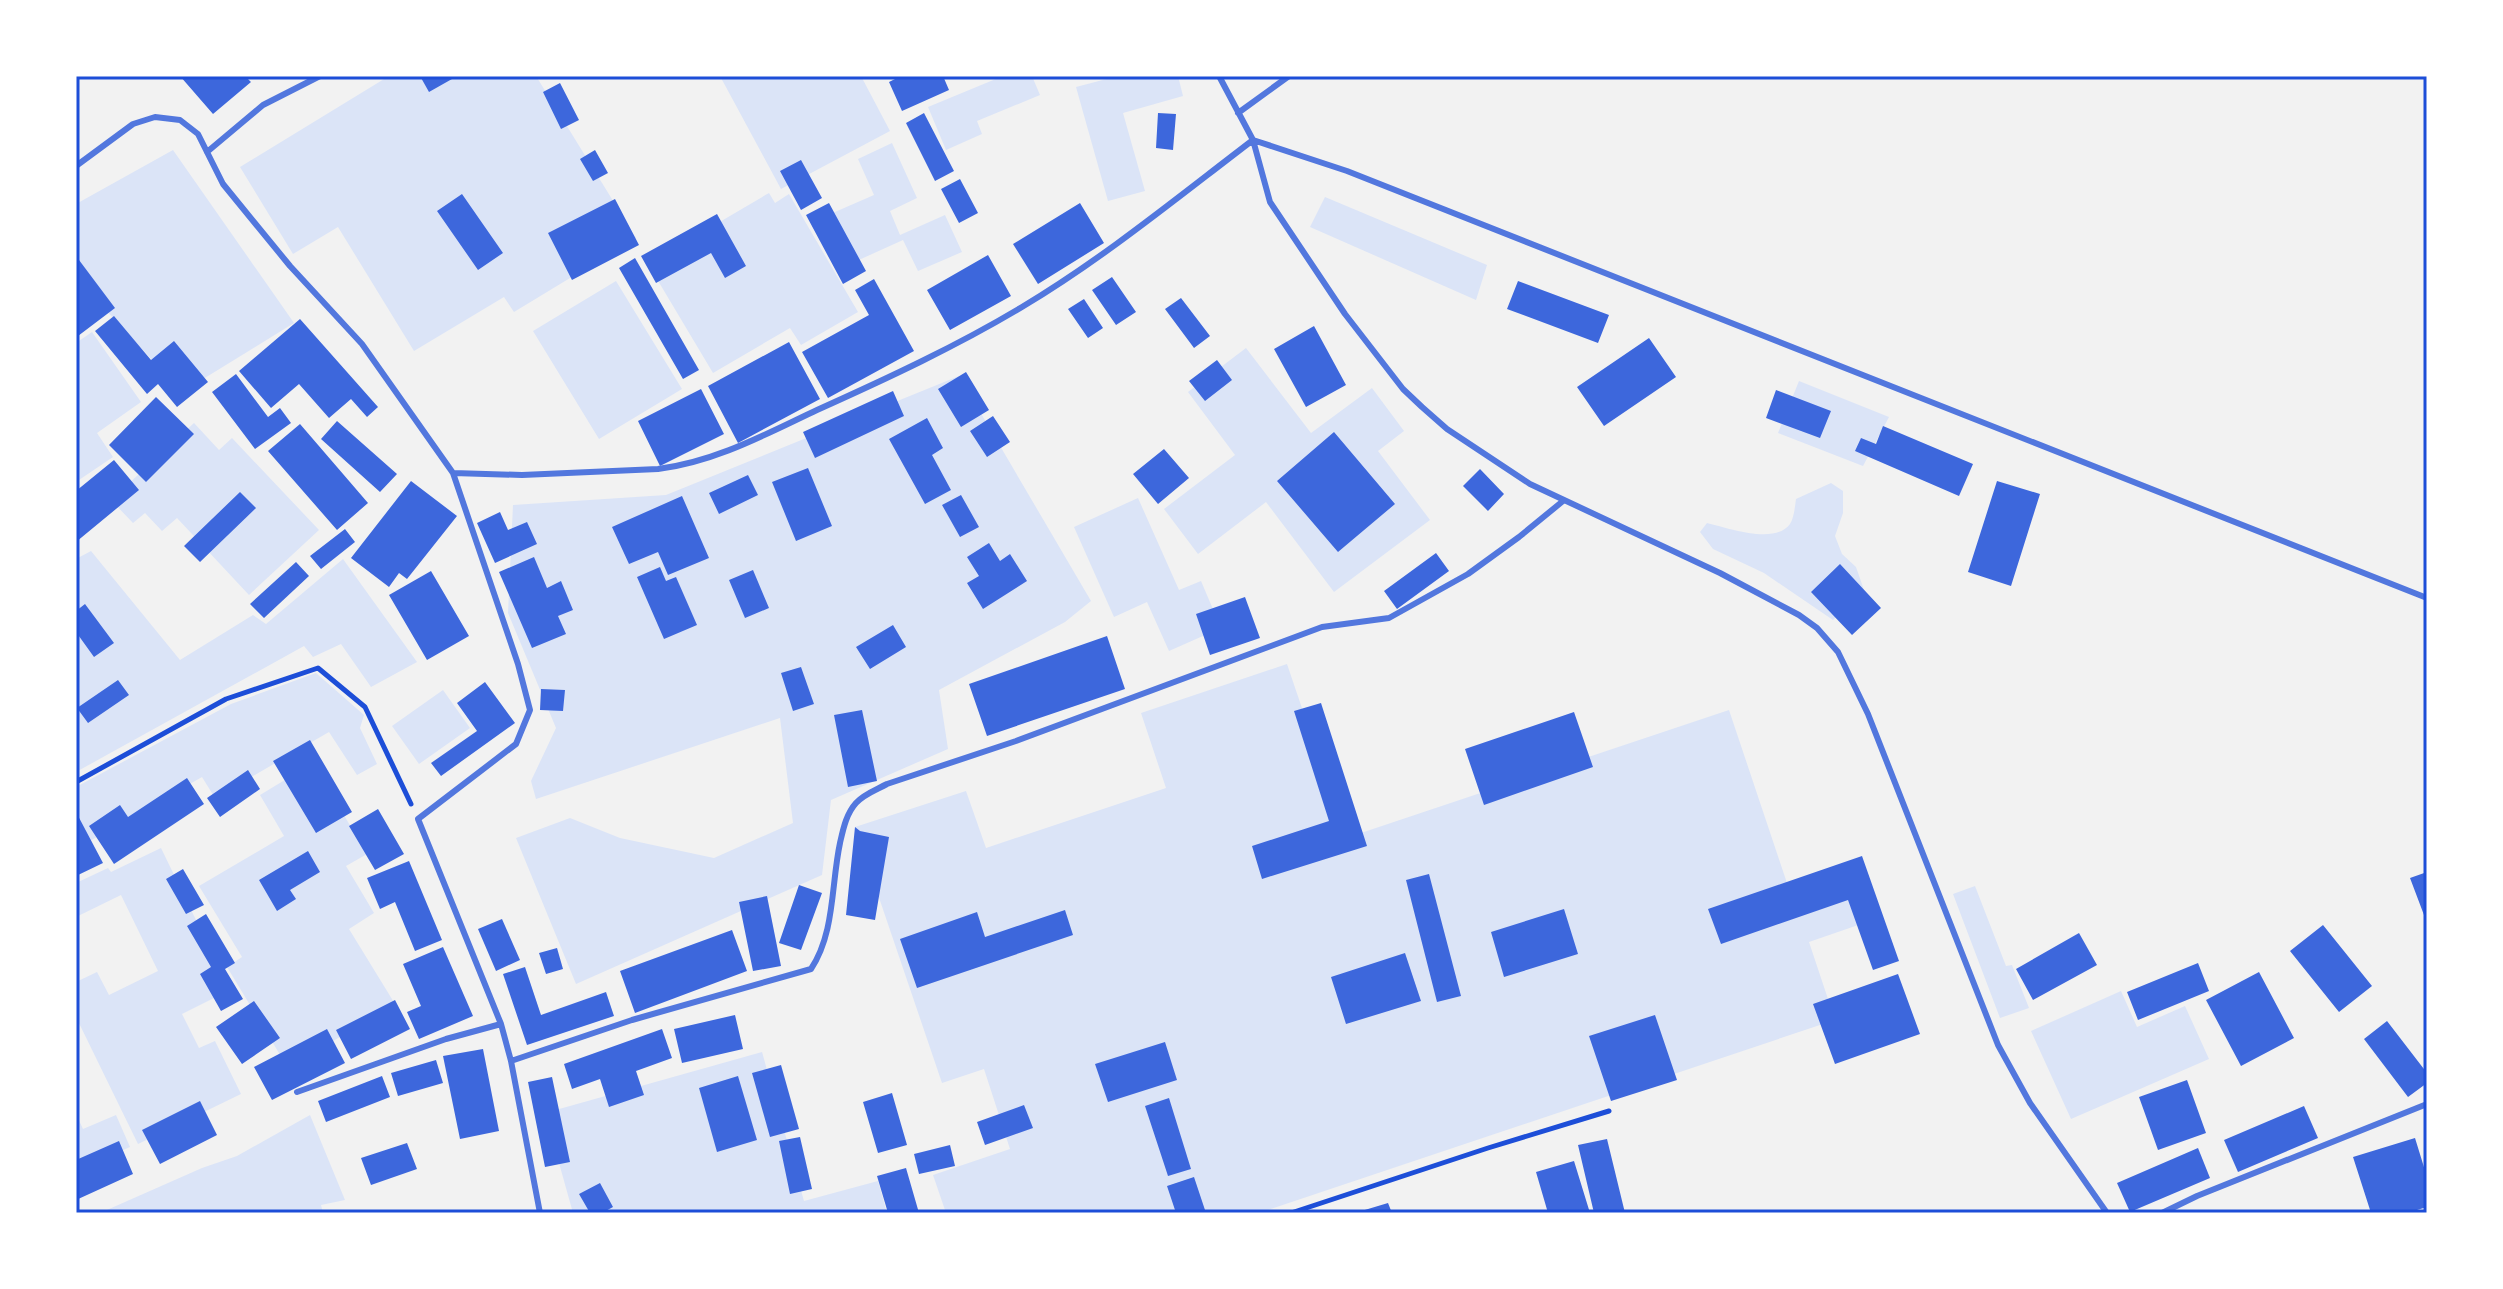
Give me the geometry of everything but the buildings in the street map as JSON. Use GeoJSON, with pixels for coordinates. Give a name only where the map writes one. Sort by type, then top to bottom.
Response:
{"type":"FeatureCollection","features":[{"type":"Feature","properties":{"kind":"lane"},"geometry":{"type":"LineString","coordinates":[[207,152],[263,105],[320,76]]}},
{"type":"Feature","properties":{"kind":"lane"},"geometry":{"type":"LineString","coordinates":[[1219,76],[1253,140],[1270,202],[1345,314],[1403,389],[1447,429],[1530,484],[1720,573],[1778,604],[1817,628],[1838,652],[1868,714],[1998,1045],[2030,1103],[2107,1213]]}},
{"type":"Feature","properties":{"kind":"lane"},"geometry":{"type":"LineString","coordinates":[[1238,113],[1289,76]]}},
{"type":"Feature","properties":{"kind":"lane"},"geometry":{"type":"LineString","coordinates":[[76,166],[133,124],[155,117],[180,120],[198,134],[223,184],[290,266],[362,344],[453,473],[518,664],[530,710],[516,744],[418,819],[501,1024],[540,1213]]}},
{"type":"Feature","properties":{"kind":"lane"},"geometry":{"type":"LineString","coordinates":[[453,473],[522,475],[658,469],[725,452],[898,373],[1022,307],[1108,251],[1253,140]]}},
{"type":"Feature","properties":{"kind":"lane"},"geometry":{"type":"LineString","coordinates":[[1253,140],[1347,171],[2427,598]]}},
{"type":"Feature","properties":{"kind":"lane"},"geometry":{"type":"LineString","coordinates":[[511,1061],[632,1020],[811,969],[825,943],[835,869],[845,824],[856,803],[867,794],[887,784],[1057,727],[1322,627],[1389,618],[1468,574],[1563,501]]}},
{"type":"Feature","properties":{"kind":"lane"},"geometry":{"type":"LineString","coordinates":[[297,1092],[446,1039],[501,1024]]}},
{"type":"Feature","properties":{"kind":"lane"},"geometry":{"type":"LineString","coordinates":[[2162,1213],[2197,1196],[2427,1104]]}},
{"type":"Feature","properties":{"kind":"path"},"geometry":{"type":"LineString","coordinates":[[76,782],[226,699],[318,668],[365,707],[418,819]]}},
{"type":"Feature","properties":{"kind":"path"},"geometry":{"type":"LineString","coordinates":[[1291,1213],[1609,1111]]}},
{"type":"Feature","properties":{"kind":"shaded area"},"geometry":{"type":"Polygon","coordinates":[[[389,76],[536,76],[636,238],[514,312],[504,297],[414,351],[338,227],[293,254],[240,167],[389,76]]]}},
{"type":"Feature","properties":{"kind":"shaded area"},"geometry":{"type":"Polygon","coordinates":[[[720,76],[861,76],[890,131],[781,189],[720,76]]]}},
{"type":"Feature","properties":{"kind":"shaded area"},"geometry":{"type":"Polygon","coordinates":[[[1003,76],[1032,76],[1040,95],[977,121],[982,134],[946,150],[928,107],[1003,76]]]}},
{"type":"Feature","properties":{"kind":"shaded area"},"geometry":{"type":"Polygon","coordinates":[[[1118,76],[1178,76],[1183,96],[1123,113],[1145,191],[1108,201],[1076,87],[1118,76]]]}},
{"type":"Feature","properties":{"kind":"shaded area"},"geometry":{"type":"Polygon","coordinates":[[[892,143],[917,198],[890,211],[900,235],[945,215],[962,252],[918,271],[903,240],[850,264],[828,215],[874,195],[858,159],[892,143]]]}},
{"type":"Feature","properties":{"kind":"shaded area"},"geometry":{"type":"Polygon","coordinates":[[[173,150],[294,323],[182,392],[76,278],[76,204],[173,150]]]}},
{"type":"Feature","properties":{"kind":"shaded area"},"geometry":{"type":"Polygon","coordinates":[[[769,193],[775,203],[789,194],[858,312],[801,345],[790,328],[713,373],[648,264],[769,193]]]}},
{"type":"Feature","properties":{"kind":"shaded area"},"geometry":{"type":"Polygon","coordinates":[[[1325,197],[1487,265],[1476,300],[1310,227],[1325,197]]]}},
{"type":"Feature","properties":{"kind":"shaded area"},"geometry":{"type":"Polygon","coordinates":[[[616,281],[682,389],[599,439],[533,331],[616,281]]]}},
{"type":"Feature","properties":{"kind":"shaded area"},"geometry":{"type":"Polygon","coordinates":[[[92,332],[141,402],[97,433],[113,457],[76,482],[76,343],[92,332]]]}},
{"type":"Feature","properties":{"kind":"shaded area"},"geometry":{"type":"Polygon","coordinates":[[[1246,348],[1311,433],[1372,388],[1404,431],[1378,451],[1430,520],[1334,592],[1266,502],[1198,554],[1164,509],[1235,455],[1188,392],[1246,348]]]}},
{"type":"Feature","properties":{"kind":"shaded area"},"geometry":{"type":"Polygon","coordinates":[[[959,376],[1091,601],[1065,622],[939,690],[948,749],[831,800],[822,875],[576,984],[516,838],[570,818],[620,838],[714,858],[793,823],[780,718],[536,799],[531,781],[556,728],[508,613],[513,505],[666,495],[959,376]]]}},
{"type":"Feature","properties":{"kind":"shaded area"},"geometry":{"type":"Polygon","coordinates":[[[1799,381],[1889,417],[1863,466],[1778,433],[1799,381]]]}},
{"type":"Feature","properties":{"kind":"shaded area"},"geometry":{"type":"Polygon","coordinates":[[[194,423],[219,450],[232,438],[319,530],[249,595],[177,518],[162,531],[145,513],[133,523],[111,500],[194,423]]]}},
{"type":"Feature","properties":{"kind":"shaded area"},"geometry":{"type":"Polygon","coordinates":[[[1831,483],[1843,491],[1843,513],[1835,536],[1842,554],[1856,567],[1864,590],[1833,620],[1764,573],[1713,549],[1700,532],[1707,523],[1751,533],[1783,530],[1790,524],[1796,499],[1831,483]]]}},
{"type":"Feature","properties":{"kind":"shaded area"},"geometry":{"type":"Polygon","coordinates":[[[1138,498],[1179,590],[1201,581],[1221,628],[1169,651],[1147,602],[1114,617],[1074,527],[1138,498]]]}},
{"type":"Feature","properties":{"kind":"shaded area"},"geometry":{"type":"Polygon","coordinates":[[[91,551],[180,660],[253,615],[266,624],[343,559],[417,662],[371,687],[341,644],[313,657],[304,646],[76,772],[76,559],[91,551]]]}},
{"type":"Feature","properties":{"kind":"shaded area"},"geometry":{"type":"Polygon","coordinates":[[[1287,664],[1346,838],[1729,710],[1790,892],[1847,873],[1864,923],[1809,942],[1835,1020],[1259,1213],[946,1213],[933,1175],[1010,1149],[984,1069],[942,1083],[855,827],[966,791],[986,848],[1166,788],[1141,713],[1287,664]]]}},
{"type":"Feature","properties":{"kind":"shaded area"},"geometry":{"type":"Polygon","coordinates":[[[316,673],[364,715],[360,728],[377,764],[357,775],[329,732],[215,798],[202,777],[81,846],[76,835],[76,787],[231,704],[316,673]]]}},
{"type":"Feature","properties":{"kind":"shaded area"},"geometry":{"type":"Polygon","coordinates":[[[443,690],[470,728],[419,764],[392,726],[443,690]]]}},
{"type":"Feature","properties":{"kind":"shaded area"},"geometry":{"type":"Polygon","coordinates":[[[313,763],[367,854],[346,866],[374,913],[349,929],[395,1004],[288,1068],[227,967],[242,957],[199,886],[284,836],[260,795],[313,763]]]}},
{"type":"Feature","properties":{"kind":"shaded area"},"geometry":{"type":"Polygon","coordinates":[[[161,848],[230,990],[182,1014],[199,1048],[215,1041],[241,1094],[138,1144],[76,1017],[76,982],[97,972],[109,995],[158,971],[121,895],[76,917],[76,883],[108,868],[111,872],[161,848]]]}},
{"type":"Feature","properties":{"kind":"shaded area"},"geometry":{"type":"Polygon","coordinates":[[[1975,886],[2006,966],[2012,965],[2029,1008],[2000,1018],[1953,894],[1975,886]]]}},
{"type":"Feature","properties":{"kind":"shaded area"},"geometry":{"type":"Polygon","coordinates":[[[2121,991],[2137,1027],[2185,1006],[2209,1059],[2071,1119],[2031,1031],[2121,991]]]}},
{"type":"Feature","properties":{"kind":"shaded area"},"geometry":{"type":"Polygon","coordinates":[[[762,1052],[804,1201],[878,1181],[887,1213],[573,1213],[545,1113],[762,1052]]]}},
{"type":"Feature","properties":{"kind":"shaded area"},"geometry":{"type":"Polygon","coordinates":[[[76,1114],[83,1129],[116,1115],[130,1147],[76,1171],[76,1114]]]}},
{"type":"Feature","properties":{"kind":"shaded area"},"geometry":{"type":"Polygon","coordinates":[[[310,1115],[345,1200],[321,1205],[323,1213],[100,1213],[237,1156],[310,1115]]]}}]}
